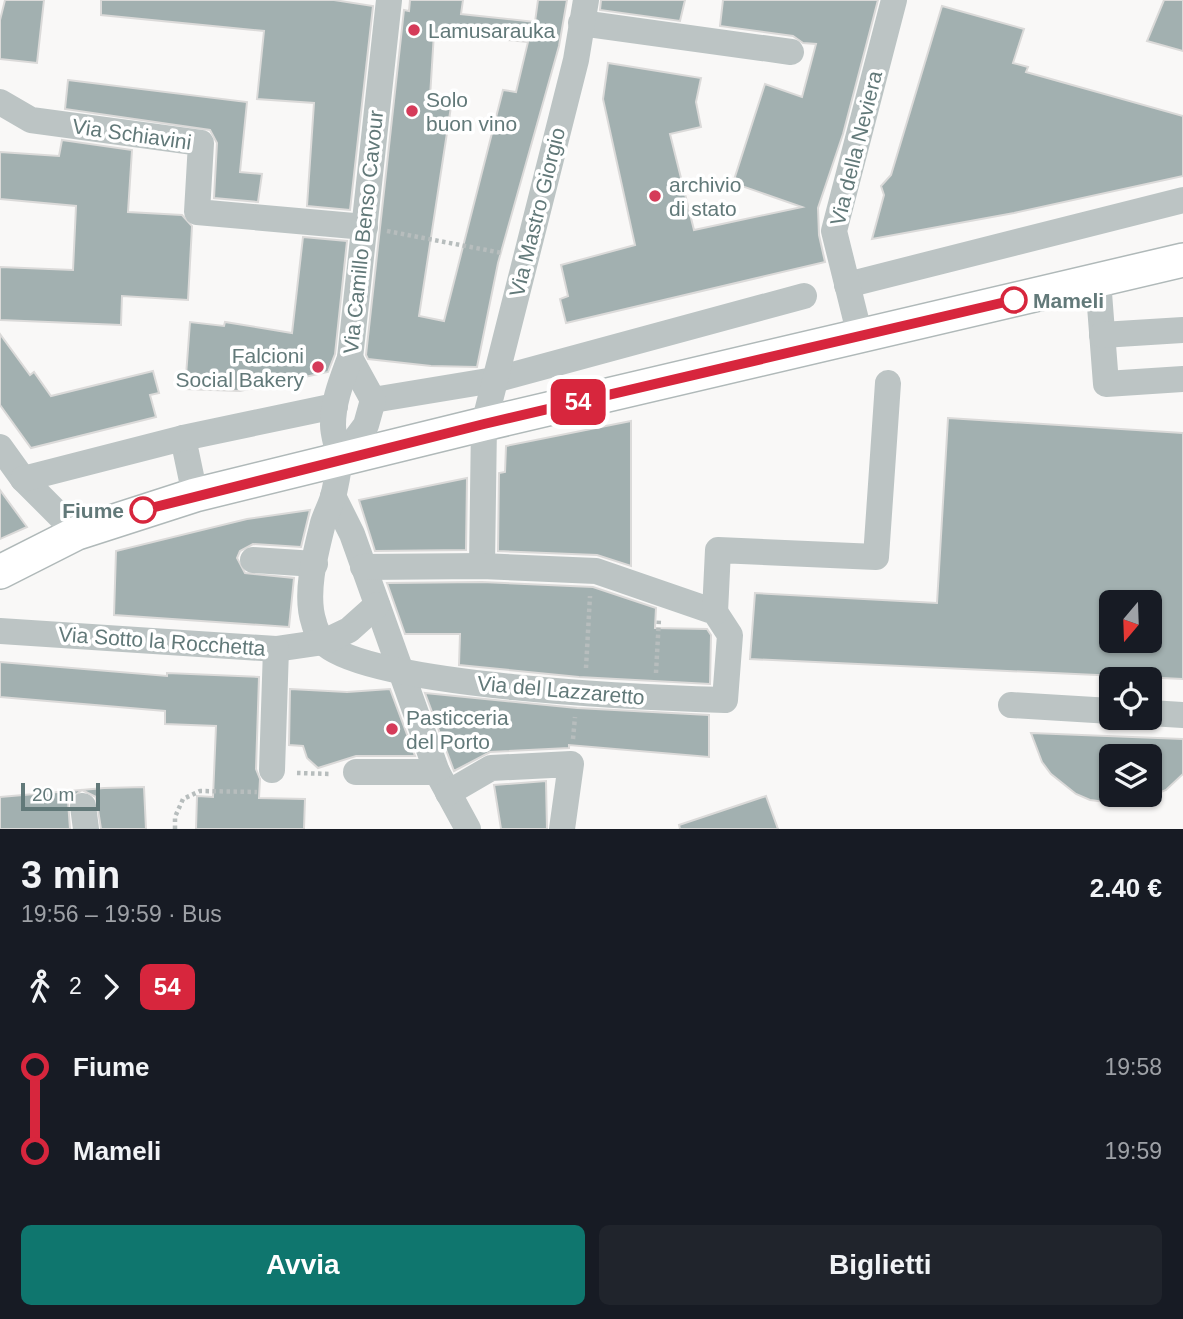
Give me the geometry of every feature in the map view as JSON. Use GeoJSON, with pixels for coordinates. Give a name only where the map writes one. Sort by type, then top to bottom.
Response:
{"type":"FeatureCollection","features":[{"type":"Feature","properties":{"kind":"main road"},"geometry":{"type":"LineString","coordinates":[[0,572],[78,533],[195,495],[484,424],[1183,260]]}},
{"type":"Feature","properties":{"kind":"street","name":"Via Camillo Benso Cavour"},"geometry":{"type":"LineString","coordinates":[[339,461],[332,426],[335,406],[350,358],[389,0]]}},
{"type":"Feature","properties":{"kind":"street","name":"Via della Neviera"},"geometry":{"type":"LineString","coordinates":[[860,336],[834,231],[894,0]]}},
{"type":"Feature","properties":{"kind":"street"},"geometry":{"type":"LineString","coordinates":[[584,12],[791,52]]}},
{"type":"Feature","properties":{"kind":"street","name":"Via Mastro Giorgio"},"geometry":{"type":"LineString","coordinates":[[482,566],[484,424],[576,60],[584,12]]}},
{"type":"Feature","properties":{"kind":"street","name":"Via Schiavini"},"geometry":{"type":"LineString","coordinates":[[0,102],[31,120],[201,143],[197,212],[365,227]]}},
{"type":"Feature","properties":{"kind":"street"},"geometry":{"type":"LineString","coordinates":[[847,285],[1183,200]]}},
{"type":"Feature","properties":{"kind":"street"},"geometry":{"type":"LineString","coordinates":[[1098,280],[1106,384],[1183,379]]}},
{"type":"Feature","properties":{"kind":"street"},"geometry":{"type":"LineString","coordinates":[[373,400],[494,380],[804,296]]}},
{"type":"Feature","properties":{"kind":"street"},"geometry":{"type":"LineString","coordinates":[[1102,335],[1183,330]]}},
{"type":"Feature","properties":{"kind":"street"},"geometry":{"type":"LineString","coordinates":[[350,358],[373,400],[366,425],[339,461],[315,564],[311,594],[313,622],[324,642],[349,630],[377,605]]}},
{"type":"Feature","properties":{"kind":"street"},"geometry":{"type":"LineString","coordinates":[[363,567],[482,566],[591,571],[715,612],[718,550],[876,556],[888,383]]}},
{"type":"Feature","properties":{"kind":"street"},"geometry":{"type":"LineString","coordinates":[[23,479],[183,438],[335,406]]}},
{"type":"Feature","properties":{"kind":"street"},"geometry":{"type":"LineString","coordinates":[[183,438],[195,495]]}},
{"type":"Feature","properties":{"kind":"street"},"geometry":{"type":"LineString","coordinates":[[0,447],[23,479],[78,533]]}},
{"type":"Feature","properties":{"kind":"street"},"geometry":{"type":"LineString","coordinates":[[333,496],[363,567],[398,671],[442,782],[468,829]]}},
{"type":"Feature","properties":{"kind":"street"},"geometry":{"type":"LineString","coordinates":[[253,560],[315,564]]}},
{"type":"Feature","properties":{"kind":"street","name":"Via del Lazzaretto"},"geometry":{"type":"LineString","coordinates":[[324,642],[348,656],[398,671],[462,681],[655,698],[725,701],[730,635],[715,612]]}},
{"type":"Feature","properties":{"kind":"street","name":"Via Sotto la Rocchetta"},"geometry":{"type":"LineString","coordinates":[[0,631],[276,649],[324,642]]}},
{"type":"Feature","properties":{"kind":"street"},"geometry":{"type":"LineString","coordinates":[[272,770],[276,649]]}},
{"type":"Feature","properties":{"kind":"street"},"geometry":{"type":"LineString","coordinates":[[1011,705],[1099,709]]}},
{"type":"Feature","properties":{"kind":"street"},"geometry":{"type":"LineString","coordinates":[[1162,714],[1183,715]]}},
{"type":"Feature","properties":{"kind":"street"},"geometry":{"type":"LineString","coordinates":[[356,772],[442,782],[491,768],[571,764],[562,829]]}},
{"type":"Feature","properties":{"kind":"path"},"geometry":{"type":"LineString","coordinates":[[365,227],[526,258]]}},
{"type":"Feature","properties":{"kind":"path"},"geometry":{"type":"LineString","coordinates":[[571,764],[582,692],[591,571]]}},
{"type":"Feature","properties":{"kind":"path"},"geometry":{"type":"LineString","coordinates":[[655,698],[660,593]]}},
{"type":"Feature","properties":{"kind":"path"},"geometry":{"type":"LineString","coordinates":[[175,829],[175,817],[183,799],[200,791],[260,792],[266,787],[272,770],[307,774],[356,772]]}},
{"type":"Feature","properties":{"kind":"building"},"geometry":{"type":"Polygon","coordinates":[[[5,0],[44,0],[37,63],[0,59],[0,20],[5,0]]]}},
{"type":"Feature","properties":{"kind":"building"},"geometry":{"type":"Polygon","coordinates":[[[101,0],[334,0],[373,6],[350,210],[307,206],[314,103],[257,99],[264,31],[101,15],[101,0]]]}},
{"type":"Feature","properties":{"kind":"building"},"geometry":{"type":"Polygon","coordinates":[[[410,0],[463,0],[461,14],[535,22],[538,0],[567,0],[559,46],[498,263],[477,367],[431,366],[368,359],[366,355],[404,10],[409,11],[410,0]],[[434,33],[430,97],[452,100],[419,316],[444,321],[503,90],[516,92],[528,42],[434,33]]]}},
{"type":"Feature","properties":{"kind":"building"},"geometry":{"type":"Polygon","coordinates":[[[601,0],[685,0],[680,21],[600,10],[601,0]]]}},
{"type":"Feature","properties":{"kind":"building","name":"archivio di stato"},"geometry":{"type":"Polygon","coordinates":[[[723,0],[878,0],[843,134],[818,208],[819,235],[825,262],[566,323],[560,299],[568,296],[561,265],[635,245],[603,99],[608,63],[701,78],[696,102],[701,127],[670,134],[694,230],[802,207],[733,183],[765,84],[802,97],[816,44],[803,43],[793,36],[720,26],[723,0]]]}},
{"type":"Feature","properties":{"kind":"building"},"geometry":{"type":"Polygon","coordinates":[[[1164,0],[1183,0],[1183,51],[1147,41],[1164,0]]]}},
{"type":"Feature","properties":{"kind":"building"},"geometry":{"type":"Polygon","coordinates":[[[942,6],[1024,29],[1013,63],[1028,67],[1026,72],[1183,116],[1183,176],[1014,213],[872,239],[884,195],[881,186],[891,175],[942,6]]]}},
{"type":"Feature","properties":{"kind":"building"},"geometry":{"type":"Polygon","coordinates":[[[68,80],[247,102],[240,172],[262,174],[258,202],[214,198],[217,143],[210,130],[65,109],[68,80]]]}},
{"type":"Feature","properties":{"kind":"building"},"geometry":{"type":"Polygon","coordinates":[[[62,140],[132,150],[128,212],[182,215],[192,226],[188,300],[122,296],[121,325],[0,320],[0,267],[73,270],[76,206],[0,199],[0,152],[59,156],[62,140]]]}},
{"type":"Feature","properties":{"kind":"building"},"geometry":{"type":"Polygon","coordinates":[[[303,237],[347,241],[335,354],[328,372],[240,391],[185,389],[190,322],[224,326],[225,322],[292,333],[303,237]]]}},
{"type":"Feature","properties":{"kind":"building"},"geometry":{"type":"Polygon","coordinates":[[[0,334],[30,375],[34,372],[51,396],[153,371],[159,393],[150,395],[156,417],[31,448],[0,405],[0,334]]]}},
{"type":"Feature","properties":{"kind":"building"},"geometry":{"type":"Polygon","coordinates":[[[948,418],[1183,433],[1183,679],[1162,678],[1162,667],[1099,667],[1099,675],[750,659],[755,593],[937,603],[948,418]]]}},
{"type":"Feature","properties":{"kind":"building"},"geometry":{"type":"Polygon","coordinates":[[[631,421],[631,566],[597,555],[498,551],[499,473],[505,472],[506,446],[631,421]]]}},
{"type":"Feature","properties":{"kind":"building"},"geometry":{"type":"Polygon","coordinates":[[[467,478],[466,550],[375,551],[359,500],[467,478]]]}},
{"type":"Feature","properties":{"kind":"building"},"geometry":{"type":"Polygon","coordinates":[[[0,490],[27,527],[0,539],[0,490]]]}},
{"type":"Feature","properties":{"kind":"building"},"geometry":{"type":"Polygon","coordinates":[[[310,510],[301,547],[253,544],[240,551],[237,558],[245,573],[294,578],[289,627],[114,615],[116,551],[247,519],[310,510]]]}},
{"type":"Feature","properties":{"kind":"building"},"geometry":{"type":"Polygon","coordinates":[[[482,582],[593,587],[656,608],[655,628],[707,629],[711,635],[710,684],[579,677],[459,665],[460,634],[405,634],[387,583],[482,582]]]}},
{"type":"Feature","properties":{"kind":"building"},"geometry":{"type":"Polygon","coordinates":[[[0,662],[167,676],[167,673],[259,677],[256,769],[260,779],[259,798],[305,799],[304,829],[196,829],[197,796],[213,797],[216,726],[165,724],[165,711],[0,697],[0,662]]]}},
{"type":"Feature","properties":{"kind":"building"},"geometry":{"type":"Polygon","coordinates":[[[290,689],[347,692],[390,689],[415,756],[356,756],[318,768],[307,758],[303,746],[289,745],[290,689]]]}},
{"type":"Feature","properties":{"kind":"building"},"geometry":{"type":"Polygon","coordinates":[[[425,693],[577,708],[709,715],[709,757],[569,745],[569,748],[490,752],[454,771],[425,693]]]}},
{"type":"Feature","properties":{"kind":"building"},"geometry":{"type":"Polygon","coordinates":[[[1031,733],[1183,739],[1183,774],[1162,792],[1162,744],[1099,744],[1099,801],[1076,794],[1051,774],[1042,762],[1031,733]]]}},
{"type":"Feature","properties":{"kind":"building"},"geometry":{"type":"Polygon","coordinates":[[[546,781],[547,829],[501,829],[494,785],[546,781]]]}},
{"type":"Feature","properties":{"kind":"building"},"geometry":{"type":"Polygon","coordinates":[[[144,787],[146,829],[101,829],[96,797],[82,790],[68,801],[70,829],[0,829],[0,797],[104,788],[144,787]]]}},
{"type":"Feature","properties":{"kind":"building"},"geometry":{"type":"Polygon","coordinates":[[[766,796],[778,829],[680,829],[679,825],[766,796]]]}},
{"type":"Feature","properties":{"kind":"bus line","name":"54"},"geometry":{"type":"LineString","coordinates":[[143,510],[484,424],[1014,300]]}},
{"type":"Feature","properties":{"kind":"place","name":"Lamusarauka"},"geometry":{"type":"Point","coordinates":[414,30]}},
{"type":"Feature","properties":{"kind":"place","name":"Solo buon vino"},"geometry":{"type":"Point","coordinates":[412,111]}},
{"type":"Feature","properties":{"kind":"place","name":"archivio di stato"},"geometry":{"type":"Point","coordinates":[655,196]}},
{"type":"Feature","properties":{"kind":"place","name":"Mameli"},"geometry":{"type":"Point","coordinates":[1014,300]}},
{"type":"Feature","properties":{"kind":"place","name":"Falcioni Social Bakery"},"geometry":{"type":"Point","coordinates":[318,367]}},
{"type":"Feature","properties":{"kind":"place","name":"Fiume"},"geometry":{"type":"Point","coordinates":[143,510]}},
{"type":"Feature","properties":{"kind":"place","name":"Pasticceria del Porto"},"geometry":{"type":"Point","coordinates":[392,729]}}]}
